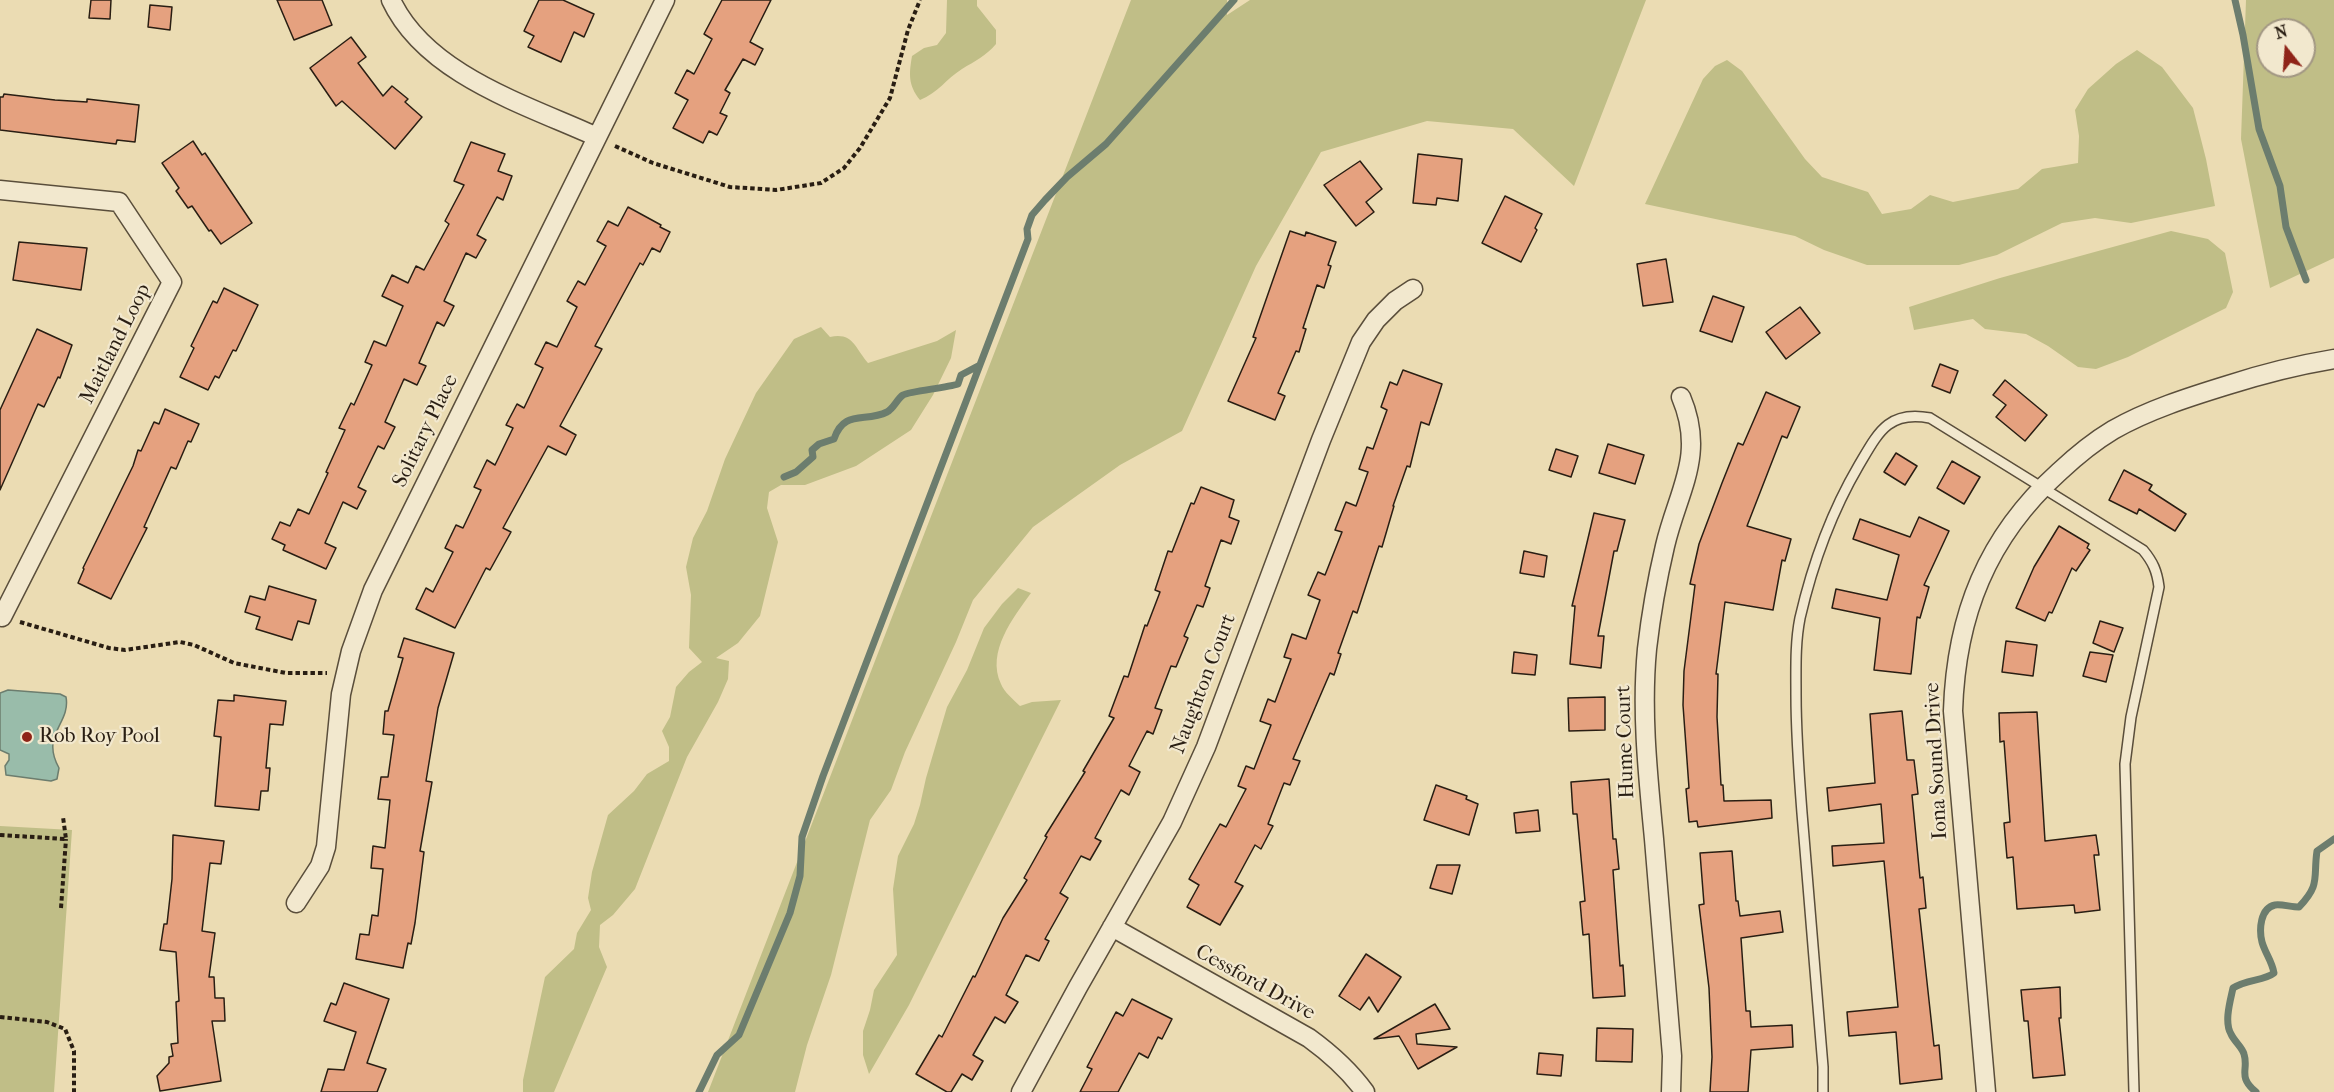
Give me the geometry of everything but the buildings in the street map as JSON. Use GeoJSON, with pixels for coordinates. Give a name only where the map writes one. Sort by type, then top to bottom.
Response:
{"type":"FeatureCollection","features":[{"type":"Feature","properties":{"kind":"street"},"geometry":{"type":"LineString","coordinates":[[391,0],[410,30],[437,56],[468,78],[494,92],[597,137]]}},
{"type":"Feature","properties":{"kind":"street","name":"Solitary Place"},"geometry":{"type":"LineString","coordinates":[[296,903],[320,866],[326,847],[339,705],[361,620],[382,570],[665,0]]}},
{"type":"Feature","properties":{"kind":"street","name":"Maitland Loop"},"geometry":{"type":"LineString","coordinates":[[0,190],[119,202],[172,282],[1,617]]}},
{"type":"Feature","properties":{"kind":"street","name":"Naughton Court"},"geometry":{"type":"LineString","coordinates":[[1021,1092],[1172,822],[1206,747],[1316,451],[1361,342],[1376,320],[1395,301],[1413,289]]}},
{"type":"Feature","properties":{"kind":"street","name":"Iona Sound Drive"},"geometry":{"type":"LineString","coordinates":[[1986,1092],[1953,711],[1954,677],[1960,636],[1969,604],[1985,566],[2007,529],[2042,487],[2074,458],[2112,431],[2197,394],[2264,374],[2334,359]]}},
{"type":"Feature","properties":{"kind":"street","name":"Hume Court"},"geometry":{"type":"LineString","coordinates":[[1671,1092],[1672,1056],[1647,769],[1645,710],[1647,650],[1655,590],[1666,543],[1691,459],[1692,437],[1688,414],[1681,397]]}},
{"type":"Feature","properties":{"kind":"street","name":"Cessford Drive"},"geometry":{"type":"LineString","coordinates":[[1112,927],[1309,1038],[1334,1056],[1365,1092]]}},
{"type":"Feature","properties":{"kind":"lane"},"geometry":{"type":"LineString","coordinates":[[1823,1092],[1823,1067],[1797,751],[1795,654],[1800,618],[1821,548],[1847,484],[1885,425],[1899,418],[1915,415],[1930,418],[2143,550],[2153,562],[2158,574],[2159,587],[2131,717],[2125,764],[2134,1092]]}},
{"type":"Feature","properties":{"kind":"path"},"geometry":{"type":"LineString","coordinates":[[597,137],[653,163],[730,187],[776,190],[821,183],[844,168],[860,148],[890,98],[908,30],[920,0]]}},
{"type":"Feature","properties":{"kind":"path"},"geometry":{"type":"LineString","coordinates":[[1,617],[109,648],[124,650],[180,642],[194,645],[234,663],[286,673],[346,672]]}},
{"type":"Feature","properties":{"kind":"path"},"geometry":{"type":"LineString","coordinates":[[61,908],[66,839],[63,817]]}},
{"type":"Feature","properties":{"kind":"path"},"geometry":{"type":"LineString","coordinates":[[0,835],[66,839]]}},
{"type":"Feature","properties":{"kind":"path"},"geometry":{"type":"LineString","coordinates":[[0,1017],[47,1022],[65,1029],[74,1051],[74,1092]]}},
{"type":"Feature","properties":{"kind":"shaded area"},"geometry":{"type":"Polygon","coordinates":[[[947,0],[977,0],[977,6],[996,30],[996,44],[932,94],[920,100],[910,79],[912,56],[924,48],[937,45],[946,33],[947,0]]]}},
{"type":"Feature","properties":{"kind":"shaded area"},"geometry":{"type":"Polygon","coordinates":[[[1131,0],[1227,0],[1227,15],[1250,0],[1646,0],[1574,186],[1513,129],[1427,121],[1321,152],[1256,266],[1182,431],[1120,465],[1033,527],[973,600],[905,752],[891,790],[870,820],[831,975],[807,1045],[795,1092],[708,1092],[1131,0]]]}},
{"type":"Feature","properties":{"kind":"shaded area"},"geometry":{"type":"Polygon","coordinates":[[[2246,0],[2334,0],[2334,258],[2270,288],[2241,139],[2246,0]]]}},
{"type":"Feature","properties":{"kind":"shaded area"},"geometry":{"type":"Polygon","coordinates":[[[2137,50],[2162,67],[2193,108],[2215,206],[2131,223],[2095,218],[2062,223],[1997,255],[1959,265],[1867,265],[1824,250],[1795,236],[1645,204],[1703,79],[1715,66],[1727,60],[1742,71],[1805,159],[1822,177],[1868,192],[1882,214],[1911,209],[1930,195],[1953,202],[2018,189],[2042,169],[2078,163],[2079,136],[2075,110],[2088,89],[2116,64],[2137,50]]]}},
{"type":"Feature","properties":{"kind":"shaded area"},"geometry":{"type":"Polygon","coordinates":[[[2171,231],[2208,239],[2225,253],[2233,292],[2226,308],[2128,357],[2096,369],[2078,367],[2026,334],[1985,329],[1973,319],[1914,330],[1909,307],[2000,278],[2171,231]]]}},
{"type":"Feature","properties":{"kind":"shaded area"},"geometry":{"type":"Polygon","coordinates":[[[821,327],[830,337],[844,337],[853,342],[868,363],[937,341],[956,330],[951,358],[933,395],[911,430],[856,466],[805,485],[781,485],[769,492],[767,508],[778,542],[760,616],[738,643],[716,658],[729,661],[728,679],[718,702],[687,757],[635,889],[613,915],[600,925],[599,947],[607,967],[554,1092],[523,1092],[523,1080],[545,977],[574,949],[577,933],[591,910],[588,898],[592,872],[608,815],[634,791],[647,774],[669,761],[669,747],[662,731],[670,717],[676,687],[689,672],[702,662],[689,648],[691,595],[686,567],[693,538],[707,511],[725,459],[756,393],[794,339],[821,327]]]}},
{"type":"Feature","properties":{"kind":"shaded area"},"geometry":{"type":"Polygon","coordinates":[[[1018,588],[1031,593],[1010,624],[999,648],[997,672],[1001,684],[1020,706],[1032,702],[1061,700],[909,1005],[869,1074],[863,1055],[863,1031],[874,990],[897,955],[893,889],[898,856],[914,824],[947,707],[967,670],[984,628],[1002,604],[1018,588]]]}},
{"type":"Feature","properties":{"kind":"shaded area","name":"Rob Roy Pool"},"geometry":{"type":"Polygon","coordinates":[[[8,690],[60,694],[66,697],[64,715],[53,746],[59,768],[57,779],[51,781],[6,775],[5,766],[9,760],[9,754],[0,750],[0,693],[8,690]]]}},
{"type":"Feature","properties":{"kind":"shaded area"},"geometry":{"type":"Polygon","coordinates":[[[0,826],[72,830],[54,1092],[0,1092],[0,826]]]}},
{"type":"Feature","properties":{"kind":"waterway"},"geometry":{"type":"LineString","coordinates":[[699,1092],[717,1055],[739,1035],[790,913],[800,876],[802,837],[823,776],[1028,239],[1027,229],[1032,215],[1067,177],[1106,144],[1234,0]]}},
{"type":"Feature","properties":{"kind":"waterway"},"geometry":{"type":"LineString","coordinates":[[2235,0],[2259,129],[2280,186],[2286,227],[2306,280]]}},
{"type":"Feature","properties":{"kind":"waterway"},"geometry":{"type":"LineString","coordinates":[[784,477],[796,472],[813,457],[812,450],[819,444],[834,439],[838,430],[849,420],[887,412],[903,395],[958,384],[961,375],[978,366]]}},
{"type":"Feature","properties":{"kind":"waterway"},"geometry":{"type":"LineString","coordinates":[[2256,1092],[2247,1082],[2244,1054],[2229,1029],[2228,1012],[2233,988],[2274,973],[2261,937],[2262,920],[2266,910],[2275,905],[2299,907],[2311,892],[2315,880],[2317,851],[2334,839]]}},
{"type":"Feature","properties":{"kind":"place","name":"Rob Roy Pool"},"geometry":{"type":"Point","coordinates":[27,737]}}]}
